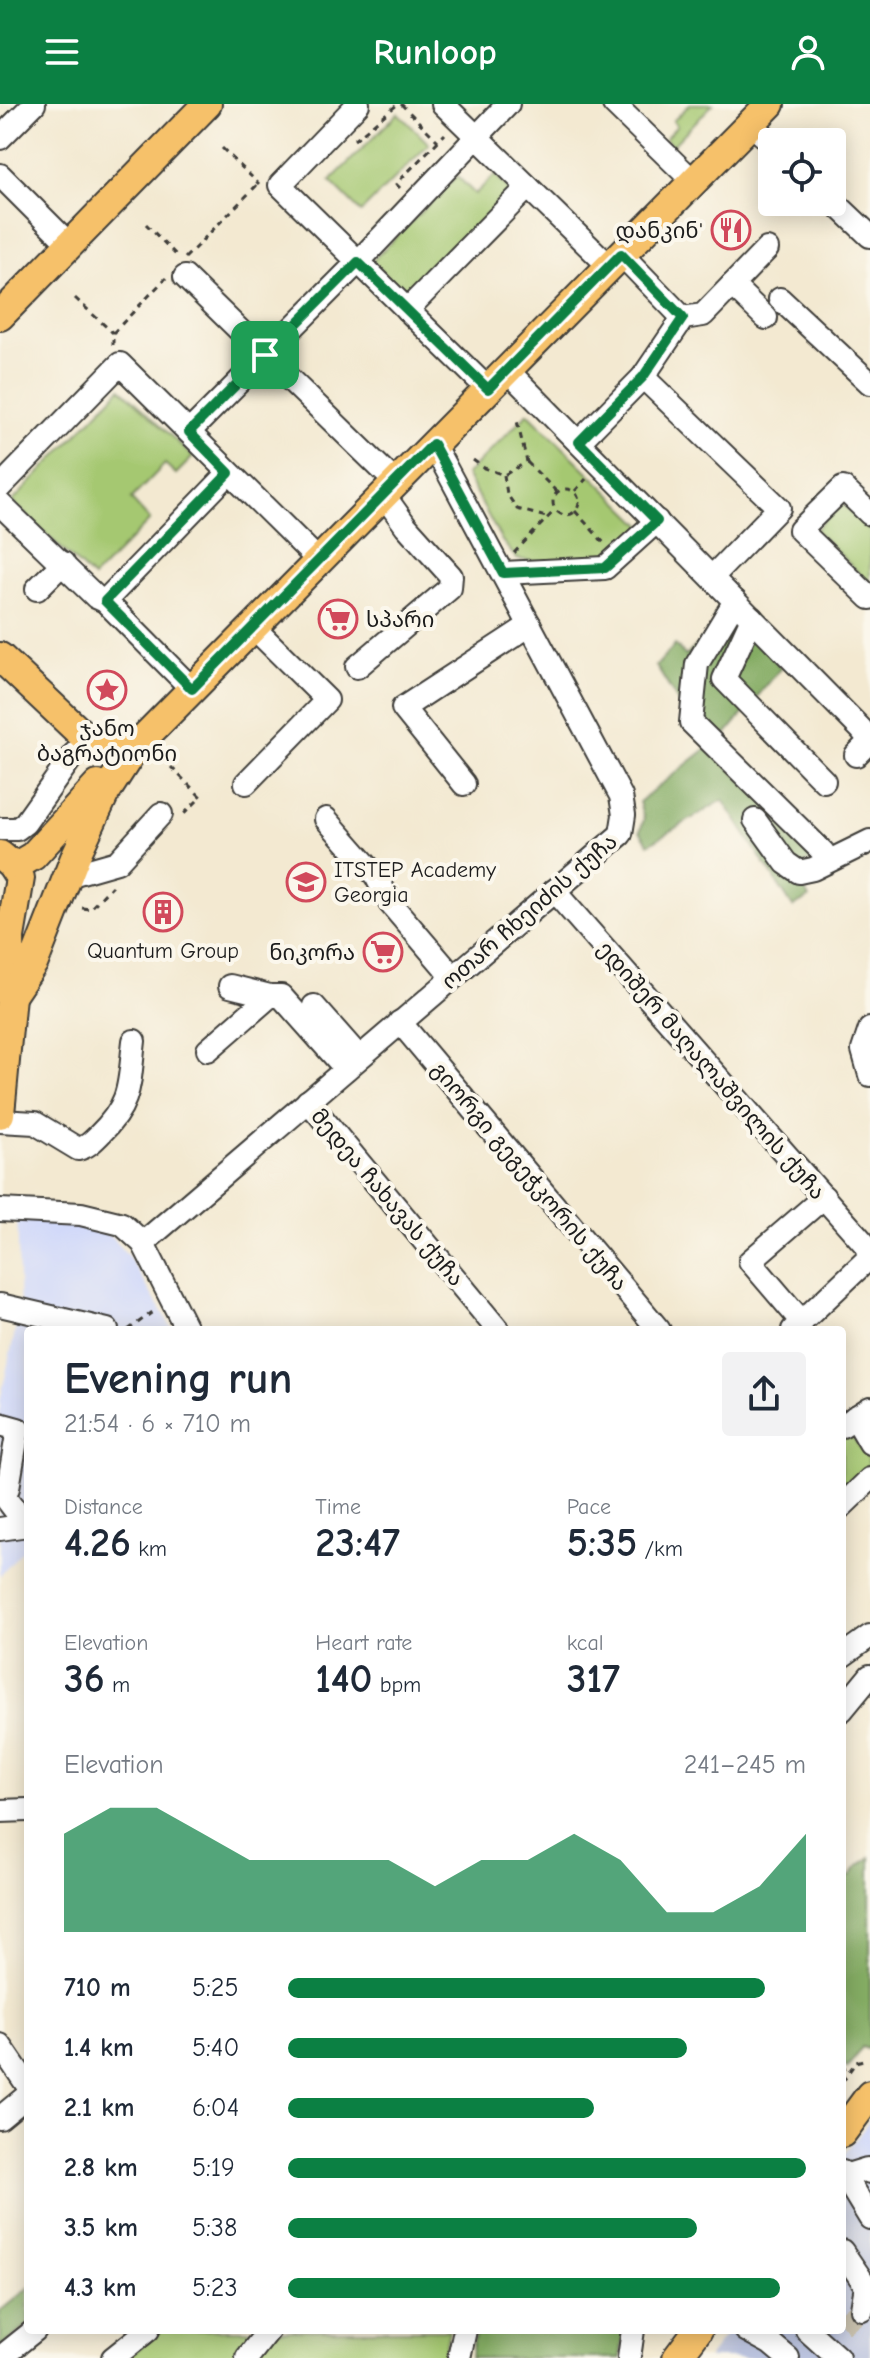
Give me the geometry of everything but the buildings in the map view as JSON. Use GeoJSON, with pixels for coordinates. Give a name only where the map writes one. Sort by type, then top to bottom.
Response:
{"type":"FeatureCollection","features":[{"type":"Feature","properties":{"kind":"main road"},"geometry":{"type":"LineString","coordinates":[[0,316],[207,104]]}},
{"type":"Feature","properties":{"kind":"main road"},"geometry":{"type":"LineString","coordinates":[[5,859],[21,863],[33,856],[252,626],[760,114]]}},
{"type":"Feature","properties":{"kind":"main road"},"geometry":{"type":"LineString","coordinates":[[0,657],[89,741],[123,750],[135,747]]}},
{"type":"Feature","properties":{"kind":"main road"},"geometry":{"type":"LineString","coordinates":[[6,1012],[34,962],[104,795],[135,747]]}},
{"type":"Feature","properties":{"kind":"main road"},"geometry":{"type":"LineString","coordinates":[[0,1114],[10,937],[20,878],[5,859]]}},
{"type":"Feature","properties":{"kind":"main road"},"geometry":{"type":"LineString","coordinates":[[846,2123],[859,2089]]}},
{"type":"Feature","properties":{"kind":"street"},"geometry":{"type":"LineString","coordinates":[[0,138],[34,104]]}},
{"type":"Feature","properties":{"kind":"street"},"geometry":{"type":"LineString","coordinates":[[358,104],[280,185],[407,310],[579,442],[864,736]]}},
{"type":"Feature","properties":{"kind":"street"},"geometry":{"type":"LineString","coordinates":[[443,104],[528,187],[683,318]]}},
{"type":"Feature","properties":{"kind":"street"},"geometry":{"type":"LineString","coordinates":[[189,432],[358,262],[508,104]]}},
{"type":"Feature","properties":{"kind":"street"},"geometry":{"type":"LineString","coordinates":[[614,104],[693,181]]}},
{"type":"Feature","properties":{"kind":"street"},"geometry":{"type":"LineString","coordinates":[[0,175],[70,245]]}},
{"type":"Feature","properties":{"kind":"street"},"geometry":{"type":"LineString","coordinates":[[407,310],[528,187]]}},
{"type":"Feature","properties":{"kind":"street"},"geometry":{"type":"LineString","coordinates":[[846,213],[870,236]]}},
{"type":"Feature","properties":{"kind":"street"},"geometry":{"type":"LineString","coordinates":[[579,442],[643,377],[683,318],[703,315],[767,249]]}},
{"type":"Feature","properties":{"kind":"street"},"geometry":{"type":"LineString","coordinates":[[185,277],[265,355],[389,488],[406,526],[451,576],[450,588],[357,667]]}},
{"type":"Feature","properties":{"kind":"street"},"geometry":{"type":"LineString","coordinates":[[732,285],[766,318]]}},
{"type":"Feature","properties":{"kind":"street"},"geometry":{"type":"LineString","coordinates":[[780,299],[870,383]]}},
{"type":"Feature","properties":{"kind":"street"},"geometry":{"type":"LineString","coordinates":[[0,487],[120,364],[318,560]]}},
{"type":"Feature","properties":{"kind":"street"},"geometry":{"type":"LineString","coordinates":[[643,377],[779,508],[712,577]]}},
{"type":"Feature","properties":{"kind":"street","name":"ოთარ ჩხეიძის ქუჩა"},"geometry":{"type":"LineString","coordinates":[[143,1243],[621,834],[624,815],[621,796],[433,444]]}},
{"type":"Feature","properties":{"kind":"street"},"geometry":{"type":"LineString","coordinates":[[105,601],[229,473]]}},
{"type":"Feature","properties":{"kind":"street"},"geometry":{"type":"LineString","coordinates":[[870,514],[843,488],[800,530],[870,598]]}},
{"type":"Feature","properties":{"kind":"street"},"geometry":{"type":"LineString","coordinates":[[0,504],[96,597],[105,601],[192,689]]}},
{"type":"Feature","properties":{"kind":"street"},"geometry":{"type":"LineString","coordinates":[[503,573],[605,568],[657,521]]}},
{"type":"Feature","properties":{"kind":"street"},"geometry":{"type":"LineString","coordinates":[[37,589],[63,563]]}},
{"type":"Feature","properties":{"kind":"street"},"geometry":{"type":"LineString","coordinates":[[735,601],[697,664],[691,722],[823,852]]}},
{"type":"Feature","properties":{"kind":"street"},"geometry":{"type":"LineString","coordinates":[[752,618],[724,679],[824,781]]}},
{"type":"Feature","properties":{"kind":"street"},"geometry":{"type":"LineString","coordinates":[[464,784],[403,708],[530,625]]}},
{"type":"Feature","properties":{"kind":"street"},"geometry":{"type":"LineString","coordinates":[[246,783],[327,700],[252,626]]}},
{"type":"Feature","properties":{"kind":"street"},"geometry":{"type":"LineString","coordinates":[[0,829],[17,829],[25,823],[74,754],[89,741]]}},
{"type":"Feature","properties":{"kind":"street"},"geometry":{"type":"LineString","coordinates":[[68,876],[117,862],[161,814]]}},
{"type":"Feature","properties":{"kind":"street"},"geometry":{"type":"LineString","coordinates":[[326,819],[376,876],[390,903],[453,977]]}},
{"type":"Feature","properties":{"kind":"street"},"geometry":{"type":"LineString","coordinates":[[755,820],[786,863],[799,872],[813,869],[870,841]]}},
{"type":"Feature","properties":{"kind":"street","name":"ედიშერ მაღალაშვილის ქუჩა"},"geometry":{"type":"LineString","coordinates":[[554,891],[870,1250]]}},
{"type":"Feature","properties":{"kind":"street"},"geometry":{"type":"LineString","coordinates":[[230,986],[281,996],[352,1063]]}},
{"type":"Feature","properties":{"kind":"street"},"geometry":{"type":"LineString","coordinates":[[208,1050],[270,996]]}},
{"type":"Feature","properties":{"kind":"street"},"geometry":{"type":"LineString","coordinates":[[314,1006],[352,1063]]}},
{"type":"Feature","properties":{"kind":"street","name":"გიორგი გეგეჭკორის ქუჩა"},"geometry":{"type":"LineString","coordinates":[[400,1022],[656,1326]]}},
{"type":"Feature","properties":{"kind":"street"},"geometry":{"type":"LineString","coordinates":[[870,1029],[863,1050],[870,1075]]}},
{"type":"Feature","properties":{"kind":"street"},"geometry":{"type":"LineString","coordinates":[[0,1121],[35,1123],[78,1149],[86,1147],[113,1121],[128,1097],[134,1041]]}},
{"type":"Feature","properties":{"kind":"street","name":"მედეა ჩახავას ქუჩა"},"geometry":{"type":"LineString","coordinates":[[308,1101],[495,1326]]}},
{"type":"Feature","properties":{"kind":"street"},"geometry":{"type":"LineString","coordinates":[[824,1197],[750,1261],[797,1326],[870,1257]]}},
{"type":"Feature","properties":{"kind":"street"},"geometry":{"type":"LineString","coordinates":[[0,1210],[81,1214],[122,1224],[143,1243],[185,1326]]}},
{"type":"Feature","properties":{"kind":"street"},"geometry":{"type":"LineString","coordinates":[[0,1305],[90,1326]]}},
{"type":"Feature","properties":{"kind":"street"},"geometry":{"type":"LineString","coordinates":[[856,1417],[870,1443]]}},
{"type":"Feature","properties":{"kind":"street"},"geometry":{"type":"LineString","coordinates":[[0,1529],[11,1505],[8,1488],[15,1429]]}},
{"type":"Feature","properties":{"kind":"street"},"geometry":{"type":"LineString","coordinates":[[846,1502],[870,1479]]}},
{"type":"Feature","properties":{"kind":"street"},"geometry":{"type":"LineString","coordinates":[[846,1653],[870,1636]]}},
{"type":"Feature","properties":{"kind":"street"},"geometry":{"type":"LineString","coordinates":[[846,1705],[870,1676]]}},
{"type":"Feature","properties":{"kind":"street"},"geometry":{"type":"LineString","coordinates":[[0,1811],[24,1810]]}},
{"type":"Feature","properties":{"kind":"street"},"geometry":{"type":"LineString","coordinates":[[0,2045],[24,2080]]}},
{"type":"Feature","properties":{"kind":"street"},"geometry":{"type":"LineString","coordinates":[[0,2118],[24,2098]]}},
{"type":"Feature","properties":{"kind":"street"},"geometry":{"type":"LineString","coordinates":[[846,2173],[867,2169],[870,2172]]}},
{"type":"Feature","properties":{"kind":"street"},"geometry":{"type":"LineString","coordinates":[[846,2179],[870,2218]]}},
{"type":"Feature","properties":{"kind":"street"},"geometry":{"type":"LineString","coordinates":[[846,2260],[866,2286],[862,2309]]}},
{"type":"Feature","properties":{"kind":"street"},"geometry":{"type":"LineString","coordinates":[[0,2358],[30,2334]]}},
{"type":"Feature","properties":{"kind":"street"},"geometry":{"type":"LineString","coordinates":[[113,2358],[143,2334]]}},
{"type":"Feature","properties":{"kind":"street"},"geometry":{"type":"LineString","coordinates":[[247,2358],[266,2334]]}},
{"type":"Feature","properties":{"kind":"street"},"geometry":{"type":"LineString","coordinates":[[459,2358],[464,2334]]}},
{"type":"Feature","properties":{"kind":"street"},"geometry":{"type":"LineString","coordinates":[[629,2358],[632,2334]]}},
{"type":"Feature","properties":{"kind":"street"},"geometry":{"type":"LineString","coordinates":[[753,2334],[788,2358]]}},
{"type":"Feature","properties":{"kind":"street"},"geometry":{"type":"LineString","coordinates":[[811,2334],[838,2358]]}},
{"type":"Feature","properties":{"kind":"path"},"geometry":{"type":"LineString","coordinates":[[401,104],[438,141]]}},
{"type":"Feature","properties":{"kind":"path"},"geometry":{"type":"LineString","coordinates":[[415,202],[396,184],[459,120]]}},
{"type":"Feature","properties":{"kind":"path"},"geometry":{"type":"LineString","coordinates":[[222,148],[258,184],[280,185]]}},
{"type":"Feature","properties":{"kind":"path"},"geometry":{"type":"LineString","coordinates":[[146,224],[182,261],[185,277]]}},
{"type":"Feature","properties":{"kind":"path"},"geometry":{"type":"LineString","coordinates":[[75,298],[113,333]]}},
{"type":"Feature","properties":{"kind":"path"},"geometry":{"type":"LineString","coordinates":[[516,417],[527,462],[557,492]]}},
{"type":"Feature","properties":{"kind":"path"},"geometry":{"type":"LineString","coordinates":[[473,460],[484,468],[504,475],[527,462]]}},
{"type":"Feature","properties":{"kind":"path"},"geometry":{"type":"LineString","coordinates":[[504,475],[507,494],[517,509],[548,518]]}},
{"type":"Feature","properties":{"kind":"path"},"geometry":{"type":"LineString","coordinates":[[574,492],[589,476]]}},
{"type":"Feature","properties":{"kind":"path"},"geometry":{"type":"LineString","coordinates":[[557,492],[574,492],[578,499],[575,511]]}},
{"type":"Feature","properties":{"kind":"path"},"geometry":{"type":"LineString","coordinates":[[557,492],[553,503],[555,510],[565,515],[575,511]]}},
{"type":"Feature","properties":{"kind":"path"},"geometry":{"type":"LineString","coordinates":[[515,551],[555,510]]}},
{"type":"Feature","properties":{"kind":"path"},"geometry":{"type":"LineString","coordinates":[[575,511],[612,551]]}},
{"type":"Feature","properties":{"kind":"path"},"geometry":{"type":"LineString","coordinates":[[133,1326],[171,1298]]}},
{"type":"Feature","properties":{"kind":"path"},"geometry":{"type":"LineString","coordinates":[[846,2070],[848,2073],[856,2062],[867,2059]]}},
{"type":"Feature","properties":{"kind":"shaded area"},"geometry":{"type":"Polygon","coordinates":[[[17,1211],[79,1218],[113,1238],[129,1257],[171,1326],[24,1326],[24,1549],[0,1576],[0,1401],[20,1309],[17,1211]]]}},
{"type":"Feature","properties":{"kind":"shaded area"},"geometry":{"type":"Polygon","coordinates":[[[870,2120],[870,2206],[846,2165],[846,2153],[870,2120]]]}},
{"type":"Feature","properties":{"kind":"shaded area"},"geometry":{"type":"Polygon","coordinates":[[[846,2188],[870,2226],[870,2358],[708,2358],[726,2334],[846,2334],[846,2188]]]}},
{"type":"Feature","properties":{"kind":"green space"},"geometry":{"type":"Polygon","coordinates":[[[690,104],[713,104],[672,146],[665,138],[677,126],[673,121],[690,104]]]}},
{"type":"Feature","properties":{"kind":"green space"},"geometry":{"type":"Polygon","coordinates":[[[398,113],[429,144],[361,212],[330,181],[398,113]]]}},
{"type":"Feature","properties":{"kind":"green space"},"geometry":{"type":"Polygon","coordinates":[[[495,175],[511,191],[407,296],[372,261],[457,176],[475,194],[495,175]]]}},
{"type":"Feature","properties":{"kind":"green space"},"geometry":{"type":"Polygon","coordinates":[[[121,388],[193,457],[176,474],[165,464],[131,499],[150,520],[93,578],[12,502],[121,388]]]}},
{"type":"Feature","properties":{"kind":"green space"},"geometry":{"type":"Polygon","coordinates":[[[528,413],[645,528],[606,560],[562,566],[517,559],[502,541],[466,475],[528,413]]]}},
{"type":"Feature","properties":{"kind":"green space"},"geometry":{"type":"Polygon","coordinates":[[[841,502],[870,530],[870,584],[815,530],[841,502]]]}},
{"type":"Feature","properties":{"kind":"green space"},"geometry":{"type":"Polygon","coordinates":[[[732,610],[781,668],[713,750],[815,856],[795,873],[809,898],[793,907],[723,800],[649,844],[640,831],[644,819],[639,802],[707,748],[656,666],[675,645],[686,656],[732,610]]]}},
{"type":"Feature","properties":{"kind":"green space"},"geometry":{"type":"Polygon","coordinates":[[[848,1431],[868,1458],[869,1472],[846,1493],[848,1431]]]}},
{"type":"Feature","properties":{"kind":"green space"},"geometry":{"type":"Polygon","coordinates":[[[870,1857],[870,2045],[867,2049],[862,2047],[847,2068],[846,1877],[851,1876],[870,1857]]]}},
{"type":"Feature","properties":{"kind":"green space"},"geometry":{"type":"Polygon","coordinates":[[[24,2291],[24,2328],[0,2347],[0,2311],[24,2291]]]}},
{"type":"Feature","properties":{"kind":"green space"},"geometry":{"type":"Polygon","coordinates":[[[157,2334],[448,2334],[443,2358],[127,2358],[157,2334]]]}},
{"type":"Feature","properties":{"kind":"green space"},"geometry":{"type":"Polygon","coordinates":[[[475,2334],[624,2334],[620,2358],[470,2358],[475,2334]]]}},
{"type":"Feature","properties":{"kind":"tunnel"},"geometry":{"type":"LineString","coordinates":[[846,2322],[862,2309]]}},
{"type":"Feature","properties":{"kind":"place","name":"დანკინ'"},"geometry":{"type":"Point","coordinates":[731,230]}},
{"type":"Feature","properties":{"kind":"place","name":"სპარი"},"geometry":{"type":"Point","coordinates":[338,619]}},
{"type":"Feature","properties":{"kind":"place","name":"ჯანო ბაგრატიონი"},"geometry":{"type":"Point","coordinates":[107,690]}},
{"type":"Feature","properties":{"kind":"place","name":"ITSTEP Academy Georgia"},"geometry":{"type":"Point","coordinates":[306,882]}},
{"type":"Feature","properties":{"kind":"place","name":"Quantum Group"},"geometry":{"type":"Point","coordinates":[163,912]}},
{"type":"Feature","properties":{"kind":"place","name":"ნიკორა"},"geometry":{"type":"Point","coordinates":[383,952]}},
{"type":"Feature","properties":{"kind":"route"},"geometry":{"type":"LineString","coordinates":[[621,254],[683,318],[643,377],[579,442],[657,521],[605,568],[503,573],[433,444],[192,689],[105,601],[229,473],[189,432],[265,355],[358,262],[488,389],[621,254]]}}]}
